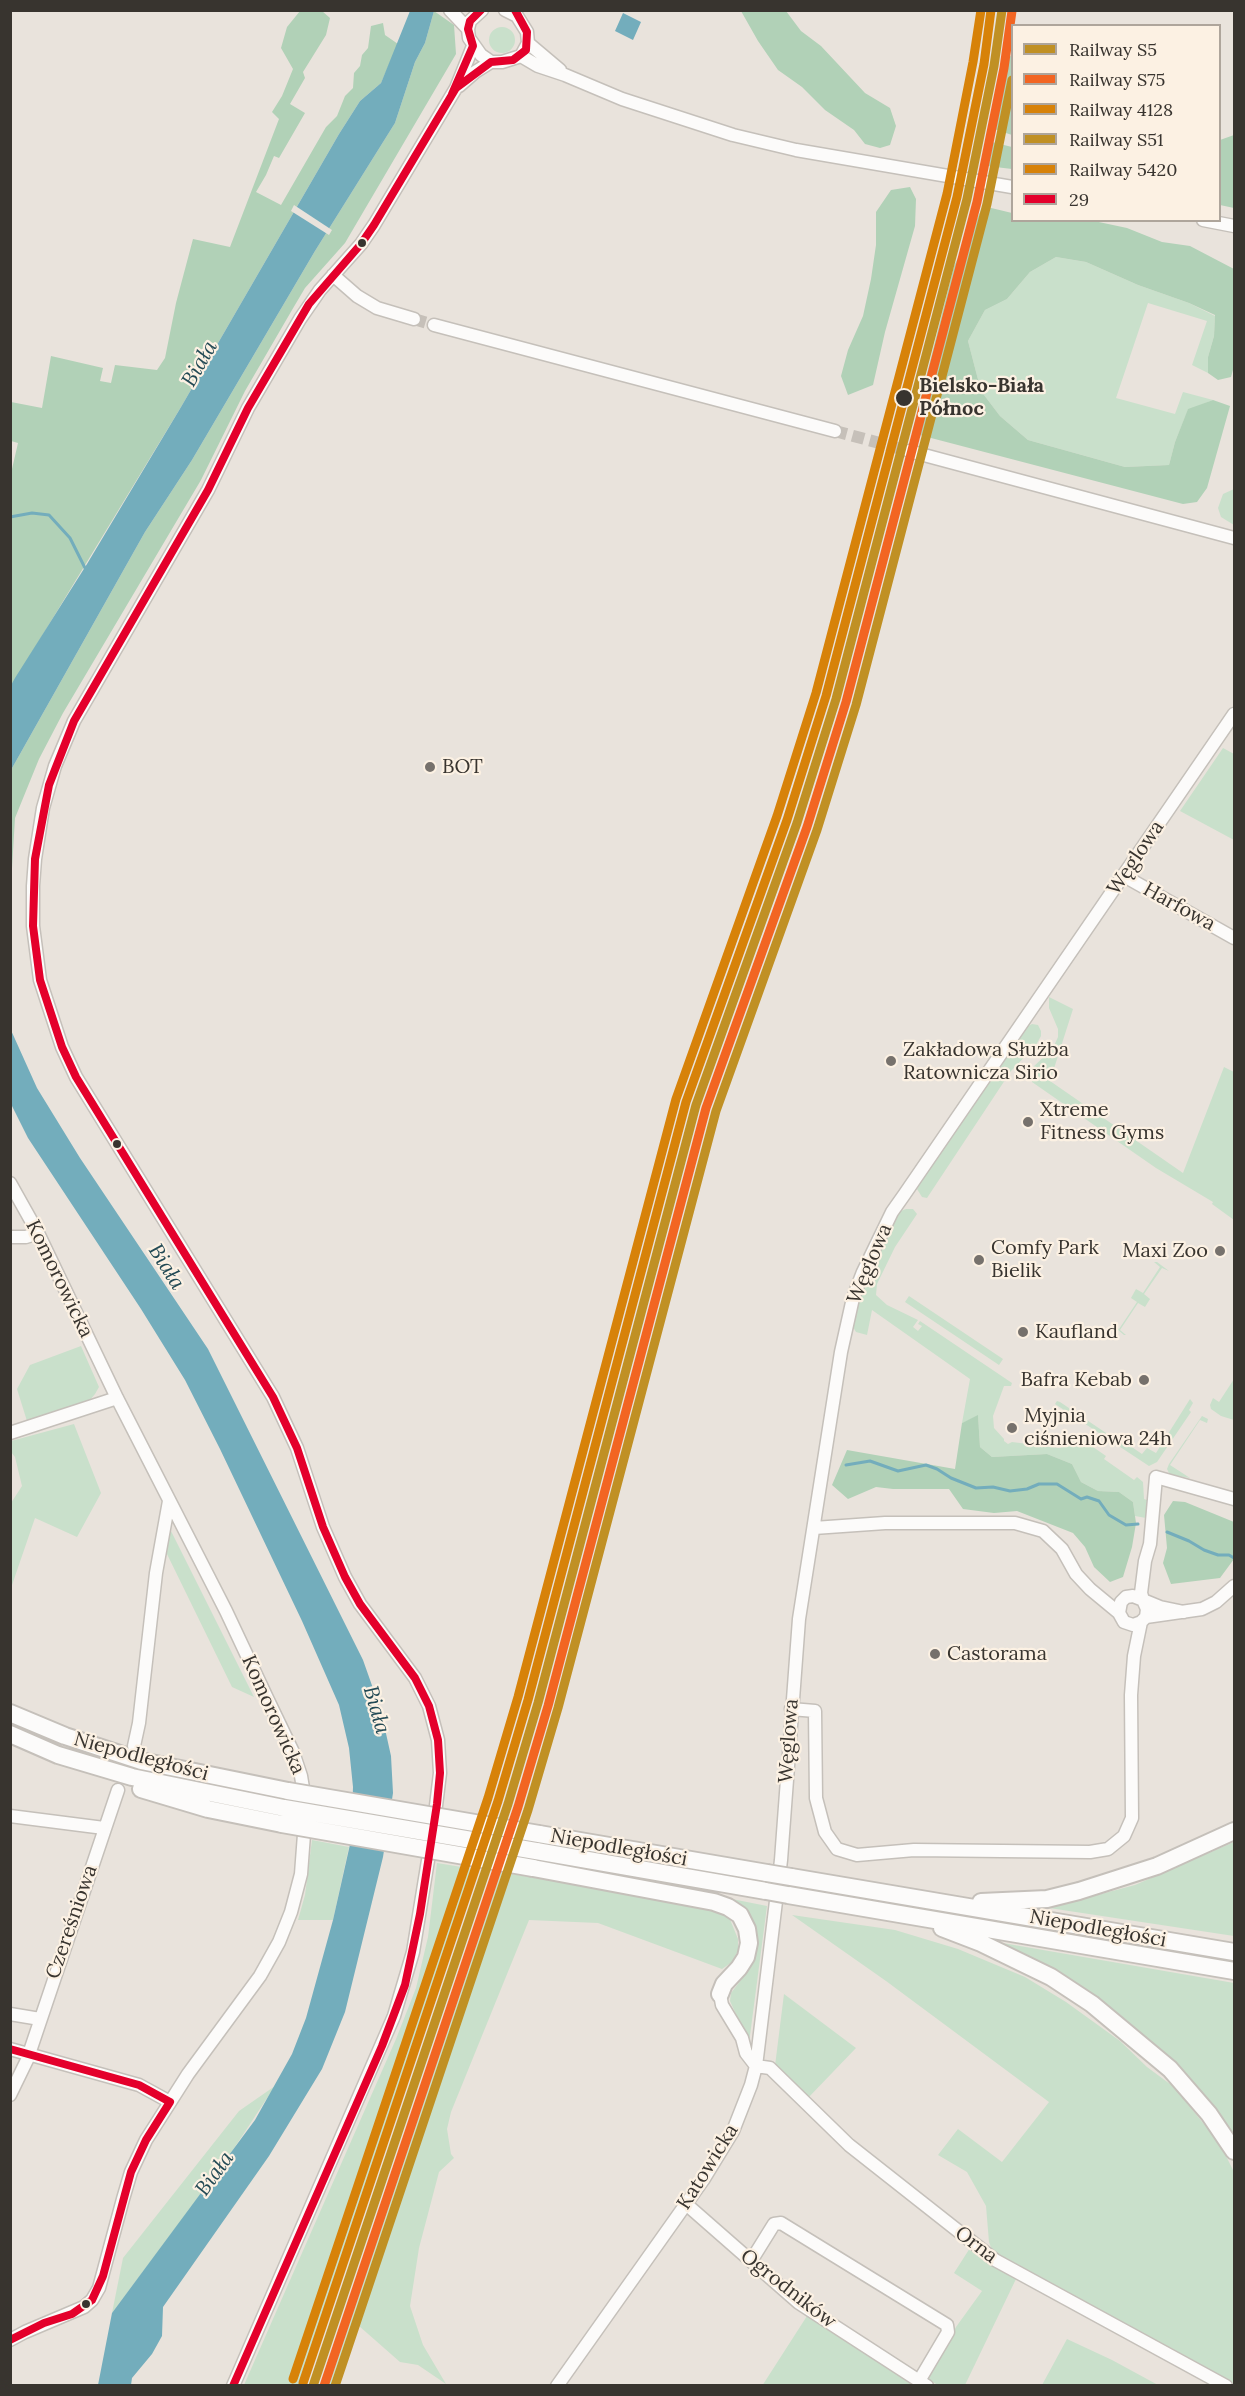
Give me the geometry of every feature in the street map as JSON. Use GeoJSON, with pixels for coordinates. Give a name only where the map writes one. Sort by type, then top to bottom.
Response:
{"type":"FeatureCollection","features":[{"type":"Feature","properties":{"kind":"highway","name":"Niepodległości"},"geometry":{"type":"LineString","coordinates":[[10,1713],[65,1736],[141,1761],[288,1791],[1234,1952]]}},
{"type":"Feature","properties":{"kind":"highway","name":"Niepodległości"},"geometry":{"type":"LineString","coordinates":[[10,1734],[77,1761],[283,1816],[536,1851],[1234,1971]]}},
{"type":"Feature","properties":{"kind":"highway"},"geometry":{"type":"LineString","coordinates":[[283,1816],[533,1868],[714,1902],[729,1907],[740,1915],[747,1929],[749,1943],[746,1957],[724,1984],[720,1994]]}},
{"type":"Feature","properties":{"kind":"highway"},"geometry":{"type":"LineString","coordinates":[[951,1904],[1047,1899],[1079,1892],[1157,1866],[1234,1831]]}},
{"type":"Feature","properties":{"kind":"highway"},"geometry":{"type":"LineString","coordinates":[[908,1915],[981,1942],[1051,1977],[1092,2004],[1170,2069],[1209,2114],[1234,2151]]}},
{"type":"Feature","properties":{"kind":"street"},"geometry":{"type":"LineString","coordinates":[[450,10],[468,29]]}},
{"type":"Feature","properties":{"kind":"street"},"geometry":{"type":"LineString","coordinates":[[464,10],[479,13]]}},
{"type":"Feature","properties":{"kind":"street"},"geometry":{"type":"LineString","coordinates":[[456,88],[491,62],[502,62],[521,56],[528,42],[527,32],[516,13],[505,10]]}},
{"type":"Feature","properties":{"kind":"street"},"geometry":{"type":"LineString","coordinates":[[479,13],[470,21],[468,29],[472,46],[491,62]]}},
{"type":"Feature","properties":{"kind":"street"},"geometry":{"type":"LineString","coordinates":[[528,42],[566,75]]}},
{"type":"Feature","properties":{"kind":"street"},"geometry":{"type":"LineString","coordinates":[[233,2385],[382,2046],[405,1986],[420,1914],[437,1804],[440,1773],[438,1740],[429,1706],[415,1678],[360,1604],[345,1577],[323,1527],[297,1448],[273,1397],[76,1077],[62,1047],[40,980],[33,926],[35,859],[43,808],[55,766],[74,721],[208,490],[265,378],[309,304],[361,244],[374,225],[456,88],[472,46]]}},
{"type":"Feature","properties":{"kind":"street"},"geometry":{"type":"LineString","coordinates":[[521,56],[538,66],[659,112],[733,135],[796,150],[1008,187]]}},
{"type":"Feature","properties":{"kind":"street"},"geometry":{"type":"LineString","coordinates":[[1213,222],[1234,226]]}},
{"type":"Feature","properties":{"kind":"street"},"geometry":{"type":"LineString","coordinates":[[333,275],[357,296],[377,308],[414,319]]}},
{"type":"Feature","properties":{"kind":"street"},"geometry":{"type":"LineString","coordinates":[[434,325],[834,431]]}},
{"type":"Feature","properties":{"kind":"street"},"geometry":{"type":"LineString","coordinates":[[909,451],[1234,538]]}},
{"type":"Feature","properties":{"kind":"street","name":"Węglowa"},"geometry":{"type":"LineString","coordinates":[[774,1915],[783,1832],[796,1646],[846,1323],[853,1298],[872,1251],[904,1194],[1234,714]]}},
{"type":"Feature","properties":{"kind":"street","name":"Harfowa"},"geometry":{"type":"LineString","coordinates":[[1124,876],[1234,938]]}},
{"type":"Feature","properties":{"kind":"street","name":"Komorowicka"},"geometry":{"type":"LineString","coordinates":[[10,1183],[38,1233],[117,1398],[226,1611],[293,1752],[306,1802],[301,1874],[291,1912],[279,1942],[248,1993],[170,2102],[146,2140],[131,2172],[103,2276],[92,2300],[72,2314],[44,2323],[10,2340]]}},
{"type":"Feature","properties":{"kind":"street"},"geometry":{"type":"LineString","coordinates":[[10,1237],[26,1237],[38,1233]]}},
{"type":"Feature","properties":{"kind":"street"},"geometry":{"type":"LineString","coordinates":[[10,1433],[117,1398]]}},
{"type":"Feature","properties":{"kind":"street"},"geometry":{"type":"LineString","coordinates":[[1132,1672],[1147,1609],[1142,1593],[1145,1561],[1150,1544],[1156,1477],[1234,1499]]}},
{"type":"Feature","properties":{"kind":"street"},"geometry":{"type":"LineString","coordinates":[[134,1746],[139,1723],[156,1573],[169,1501]]}},
{"type":"Feature","properties":{"kind":"street"},"geometry":{"type":"LineString","coordinates":[[813,1528],[885,1523],[1015,1523],[1043,1532],[1062,1549],[1076,1575],[1089,1589],[1121,1618],[1133,1624],[1143,1619],[1203,1609],[1216,1602],[1234,1587]]}},
{"type":"Feature","properties":{"kind":"street"},"geometry":{"type":"LineString","coordinates":[[791,1709],[815,1711],[816,1798],[825,1832],[837,1849],[857,1855],[914,1850],[1090,1852],[1108,1849],[1124,1836],[1132,1818],[1132,1672],[1128,1632],[1118,1607],[1145,1561]]}},
{"type":"Feature","properties":{"kind":"street"},"geometry":{"type":"LineString","coordinates":[[1089,1589],[1114,1599],[1133,1596],[1160,1607],[1184,1612]]}},
{"type":"Feature","properties":{"kind":"street","name":"Czereśniowa"},"geometry":{"type":"LineString","coordinates":[[10,2095],[29,2054],[118,1790]]}},
{"type":"Feature","properties":{"kind":"street"},"geometry":{"type":"LineString","coordinates":[[10,1816],[104,1827]]}},
{"type":"Feature","properties":{"kind":"street","name":"Katowicka"},"geometry":{"type":"LineString","coordinates":[[557,2385],[686,2204],[733,2131],[745,2103],[756,2066],[774,1915]]}},
{"type":"Feature","properties":{"kind":"street"},"geometry":{"type":"LineString","coordinates":[[720,1994],[722,2005],[739,2031],[746,2053],[756,2066]]}},
{"type":"Feature","properties":{"kind":"street"},"geometry":{"type":"LineString","coordinates":[[10,2014],[40,2019]]}},
{"type":"Feature","properties":{"kind":"street"},"geometry":{"type":"LineString","coordinates":[[10,2049],[139,2085],[170,2102]]}},
{"type":"Feature","properties":{"kind":"street","name":"Orna"},"geometry":{"type":"LineString","coordinates":[[756,2066],[770,2068],[849,2145],[995,2260],[1226,2385]]}},
{"type":"Feature","properties":{"kind":"street","name":"Ogrodników"},"geometry":{"type":"LineString","coordinates":[[686,2204],[805,2308],[923,2383]]}},
{"type":"Feature","properties":{"kind":"street"},"geometry":{"type":"LineString","coordinates":[[751,2261],[774,2224],[781,2223],[947,2325],[948,2332],[923,2383]]}},
{"type":"Feature","properties":{"kind":"green space"},"geometry":{"type":"Polygon","coordinates":[[[300,11],[322,11],[330,18],[326,35],[303,72],[305,78],[290,104],[305,113],[279,158],[274,156],[256,192],[281,205],[326,127],[337,116],[345,96],[353,88],[354,73],[360,66],[362,55],[368,48],[371,26],[383,23],[385,35],[398,44],[381,83],[360,101],[339,134],[181,407],[11,687],[10,469],[12,469],[18,443],[11,441],[11,402],[42,408],[51,356],[103,368],[100,381],[111,383],[115,365],[157,370],[165,358],[176,303],[193,239],[230,247],[279,119],[272,112],[282,96],[293,69],[281,48],[287,27],[300,11]]]}},
{"type":"Feature","properties":{"kind":"green space"},"geometry":{"type":"Polygon","coordinates":[[[434,11],[454,25],[456,54],[345,243],[305,288],[245,391],[201,480],[63,713],[39,759],[15,818],[11,885],[11,770],[145,532],[192,460],[315,251],[395,123],[415,62],[425,43],[434,11]]]}},
{"type":"Feature","properties":{"kind":"green space"},"geometry":{"type":"Polygon","coordinates":[[[741,11],[786,11],[801,31],[821,46],[865,93],[890,108],[896,126],[890,145],[880,148],[865,144],[854,130],[825,110],[802,87],[778,70],[741,11]]]}},
{"type":"Feature","properties":{"kind":"green space"},"geometry":{"type":"Polygon","coordinates":[[[502,27],[511,31],[515,40],[511,49],[502,53],[493,49],[489,40],[493,31],[502,27]]]}},
{"type":"Feature","properties":{"kind":"green space"},"geometry":{"type":"Polygon","coordinates":[[[1008,55],[1011,56],[1011,135],[994,129],[1008,55]]]}},
{"type":"Feature","properties":{"kind":"green space"},"geometry":{"type":"Polygon","coordinates":[[[1234,135],[1234,208],[1221,205],[1221,140],[1234,135]]]}},
{"type":"Feature","properties":{"kind":"green space"},"geometry":{"type":"Polygon","coordinates":[[[992,142],[1011,147],[1011,169],[987,166],[992,142]]]}},
{"type":"Feature","properties":{"kind":"green space"},"geometry":{"type":"Polygon","coordinates":[[[910,187],[916,199],[915,226],[885,332],[873,385],[848,395],[841,376],[848,350],[863,316],[871,279],[876,245],[876,212],[891,190],[910,187]]]}},
{"type":"Feature","properties":{"kind":"green space"},"geometry":{"type":"Polygon","coordinates":[[[983,206],[1011,213],[1011,222],[1099,222],[1127,228],[1162,242],[1190,246],[1234,269],[1234,366],[1231,377],[1218,380],[1208,373],[1208,357],[1214,336],[1215,315],[1086,262],[1056,257],[1030,272],[1007,299],[985,310],[968,341],[981,391],[1000,416],[1028,440],[1125,467],[1169,465],[1188,409],[1213,400],[1230,406],[1207,488],[1197,502],[1183,504],[912,433],[954,266],[983,206]]]}},
{"type":"Feature","properties":{"kind":"green space"},"geometry":{"type":"Polygon","coordinates":[[[1056,257],[1086,262],[1138,285],[1189,303],[1215,316],[1214,336],[1208,357],[1208,373],[1192,365],[1207,321],[1148,303],[1116,398],[1175,414],[1183,392],[1213,400],[1188,410],[1175,442],[1169,465],[1125,467],[1028,440],[1000,416],[981,391],[968,341],[985,310],[1007,299],[1030,272],[1056,257]]]}},
{"type":"Feature","properties":{"kind":"green space"},"geometry":{"type":"Polygon","coordinates":[[[1234,489],[1234,525],[1221,517],[1218,508],[1223,494],[1234,489]]]}},
{"type":"Feature","properties":{"kind":"green space"},"geometry":{"type":"Polygon","coordinates":[[[1223,748],[1234,754],[1234,840],[1180,811],[1223,748]]]}},
{"type":"Feature","properties":{"kind":"green space"},"geometry":{"type":"Polygon","coordinates":[[[1049,997],[1073,1009],[1050,1081],[1183,1173],[1224,1067],[1234,1072],[1234,1220],[1212,1204],[1213,1202],[1156,1168],[1032,1082],[1031,1069],[1053,1048],[1058,1037],[1058,1029],[1049,1008],[1049,997]]]}},
{"type":"Feature","properties":{"kind":"green space"},"geometry":{"type":"Polygon","coordinates":[[[1038,1025],[1041,1031],[1036,1045],[1011,1071],[927,1198],[922,1197],[917,1189],[919,1182],[1028,1026],[1038,1025]]]}},
{"type":"Feature","properties":{"kind":"green space"},"geometry":{"type":"Polygon","coordinates":[[[913,1209],[917,1214],[895,1247],[877,1284],[876,1295],[887,1305],[918,1320],[913,1327],[918,1331],[922,1326],[918,1324],[920,1321],[1012,1383],[1011,1386],[1004,1386],[993,1416],[994,1428],[1004,1441],[1008,1444],[1012,1442],[1059,1448],[1072,1445],[1071,1441],[1074,1439],[1083,1440],[1106,1456],[1104,1459],[1134,1480],[1137,1477],[1143,1482],[1144,1499],[1147,1500],[1146,1518],[1135,1516],[1133,1502],[1119,1492],[1098,1491],[1081,1482],[1072,1464],[1047,1454],[992,1457],[980,1447],[978,1416],[962,1423],[970,1379],[872,1310],[867,1335],[856,1332],[853,1327],[857,1306],[871,1264],[898,1212],[913,1209]]]}},
{"type":"Feature","properties":{"kind":"green space"},"geometry":{"type":"Polygon","coordinates":[[[1154,1262],[1169,1271],[1162,1268],[1144,1294],[1150,1299],[1145,1307],[1138,1303],[1120,1330],[1126,1335],[1124,1335],[1112,1325],[1119,1329],[1137,1302],[1131,1298],[1136,1289],[1143,1293],[1160,1267],[1154,1262]]]}},
{"type":"Feature","properties":{"kind":"green space"},"geometry":{"type":"Polygon","coordinates":[[[909,1296],[1003,1359],[999,1365],[905,1302],[909,1296]]]}},
{"type":"Feature","properties":{"kind":"green space"},"geometry":{"type":"Polygon","coordinates":[[[81,1346],[99,1387],[95,1394],[90,1400],[27,1421],[17,1389],[30,1365],[81,1346]]]}},
{"type":"Feature","properties":{"kind":"green space"},"geometry":{"type":"Polygon","coordinates":[[[1234,1379],[1234,1420],[1221,1416],[1211,1409],[1210,1405],[1213,1398],[1219,1402],[1234,1379]]]}},
{"type":"Feature","properties":{"kind":"green space"},"geometry":{"type":"Polygon","coordinates":[[[1190,1399],[1193,1403],[1189,1410],[1191,1412],[1157,1462],[1149,1466],[1055,1404],[1057,1401],[1060,1402],[1142,1454],[1147,1448],[1156,1453],[1190,1399]]]}},
{"type":"Feature","properties":{"kind":"green space"},"geometry":{"type":"Polygon","coordinates":[[[978,1415],[980,1447],[992,1457],[1047,1454],[1072,1464],[1081,1482],[1098,1491],[1119,1492],[1133,1502],[1136,1523],[1123,1577],[1110,1582],[1094,1567],[1085,1547],[1073,1533],[1017,1511],[994,1513],[963,1509],[949,1489],[876,1487],[848,1499],[832,1485],[847,1450],[955,1469],[962,1423],[978,1415]]]}},
{"type":"Feature","properties":{"kind":"green space"},"geometry":{"type":"Polygon","coordinates":[[[1202,1416],[1208,1419],[1207,1423],[1200,1420],[1170,1465],[1190,1478],[1178,1476],[1177,1478],[1170,1475],[1167,1469],[1169,1464],[1202,1416]]]}},
{"type":"Feature","properties":{"kind":"green space"},"geometry":{"type":"Polygon","coordinates":[[[74,1424],[101,1493],[77,1537],[35,1518],[11,1588],[11,1503],[22,1486],[15,1457],[11,1452],[11,1441],[74,1424]]]}},
{"type":"Feature","properties":{"kind":"green space"},"geometry":{"type":"Polygon","coordinates":[[[1173,1501],[1185,1502],[1234,1522],[1234,1559],[1220,1578],[1171,1584],[1163,1563],[1167,1548],[1164,1515],[1173,1501]]]}},
{"type":"Feature","properties":{"kind":"green space"},"geometry":{"type":"Polygon","coordinates":[[[168,1525],[254,1697],[232,1687],[166,1552],[168,1525]]]}},
{"type":"Feature","properties":{"kind":"green space"},"geometry":{"type":"Polygon","coordinates":[[[312,1840],[349,1847],[333,1920],[298,1920],[305,1895],[312,1840]]]}},
{"type":"Feature","properties":{"kind":"green space"},"geometry":{"type":"Polygon","coordinates":[[[1234,1842],[1234,1936],[1036,1906],[1067,1903],[1135,1885],[1234,1842]]]}},
{"type":"Feature","properties":{"kind":"green space"},"geometry":{"type":"Polygon","coordinates":[[[437,1863],[474,1869],[299,2385],[244,2385],[396,2039],[416,1988],[428,1937],[437,1863]]]}},
{"type":"Feature","properties":{"kind":"green space"},"geometry":{"type":"Polygon","coordinates":[[[494,1871],[710,1908],[729,1917],[738,1939],[738,1951],[732,1962],[722,1969],[598,1923],[529,1920],[451,2112],[447,2129],[451,2154],[454,2158],[439,2172],[419,2248],[410,2306],[423,2345],[446,2384],[418,2365],[400,2362],[359,2326],[335,2385],[321,2386],[494,1871]]]}},
{"type":"Feature","properties":{"kind":"green space"},"geometry":{"type":"Polygon","coordinates":[[[732,1899],[767,1906],[749,2043],[730,2001],[731,1993],[747,1972],[752,1959],[744,1910],[732,1899]]]}},
{"type":"Feature","properties":{"kind":"green space"},"geometry":{"type":"Polygon","coordinates":[[[792,1915],[895,1930],[958,1949],[1025,1977],[1066,2002],[1120,2041],[1147,2067],[1174,2087],[1220,2144],[1234,2172],[1234,2384],[993,2253],[989,2242],[986,2206],[967,2172],[938,2155],[958,2129],[1002,2162],[1049,2102],[886,1981],[792,1915]]]}},
{"type":"Feature","properties":{"kind":"green space"},"geometry":{"type":"Polygon","coordinates":[[[991,1941],[1234,1983],[1234,2139],[1210,2102],[1146,2037],[1106,2005],[991,1941]]]}},
{"type":"Feature","properties":{"kind":"green space"},"geometry":{"type":"Polygon","coordinates":[[[784,1994],[856,2048],[808,2098],[775,2066],[784,1994]]]}},
{"type":"Feature","properties":{"kind":"green space"},"geometry":{"type":"Polygon","coordinates":[[[275,2086],[225,2162],[112,2313],[123,2258],[239,2111],[275,2086]]]}},
{"type":"Feature","properties":{"kind":"green space"},"geometry":{"type":"Polygon","coordinates":[[[970,2248],[1016,2279],[965,2385],[938,2385],[927,2379],[956,2327],[982,2291],[954,2273],[970,2248]]]}},
{"type":"Feature","properties":{"kind":"green space"},"geometry":{"type":"Polygon","coordinates":[[[807,2316],[916,2385],[762,2386],[807,2316]]]}},
{"type":"Feature","properties":{"kind":"green space"},"geometry":{"type":"Polygon","coordinates":[[[1067,2339],[1112,2360],[1158,2385],[1042,2385],[1067,2339]]]}},
{"type":"Feature","properties":{"kind":"water"},"geometry":{"type":"Polygon","coordinates":[[[410,11],[434,11],[425,43],[415,62],[395,123],[315,251],[192,460],[145,532],[11,770],[10,687],[181,407],[339,134],[360,101],[381,83],[410,11]]]}},
{"type":"Feature","properties":{"kind":"water"},"geometry":{"type":"Polygon","coordinates":[[[623,13],[641,22],[633,40],[615,31],[623,13]]]}},
{"type":"Feature","properties":{"kind":"water","name":"Biała"},"geometry":{"type":"Polygon","coordinates":[[[10,1028],[37,1088],[80,1158],[208,1349],[363,1660],[381,1711],[391,1756],[393,1793],[383,1857],[345,2012],[322,2069],[269,2156],[163,2307],[162,2336],[152,2354],[132,2378],[131,2385],[98,2385],[112,2313],[255,2120],[292,2054],[306,2018],[333,1920],[351,1840],[353,1787],[349,1748],[339,1705],[302,1621],[220,1449],[185,1380],[28,1138],[11,1104],[10,1028]]]}},
{"type":"Feature","properties":{"kind":"pier"},"geometry":{"type":"Polygon","coordinates":[[[294,205],[332,230],[329,235],[291,211],[294,205]]]}},
{"type":"Feature","properties":{"kind":"waterway"},"geometry":{"type":"LineString","coordinates":[[10,517],[32,513],[49,515],[70,538],[86,570]]}},
{"type":"Feature","properties":{"kind":"waterway"},"geometry":{"type":"LineString","coordinates":[[846,1465],[870,1461],[898,1471],[926,1465],[976,1488],[993,1487],[1010,1491],[1027,1489],[1039,1484],[1057,1484],[1081,1499],[1087,1497],[1099,1501],[1109,1515],[1126,1525],[1138,1524]]}},
{"type":"Feature","properties":{"kind":"waterway"},"geometry":{"type":"LineString","coordinates":[[1167,1532],[1204,1550],[1234,1558]]}},
{"type":"Feature","properties":{"kind":"tunnel"},"geometry":{"type":"LineString","coordinates":[[414,319],[434,325]]}},
{"type":"Feature","properties":{"kind":"tunnel"},"geometry":{"type":"LineString","coordinates":[[835,431],[909,451]]}},
{"type":"Feature","properties":{"kind":"rail line","name":"5420"},"geometry":{"type":"LineString","coordinates":[[293,2379],[488,1798],[518,1697],[676,1099],[777,816],[816,693],[947,194],[981,10]]}},
{"type":"Feature","properties":{"kind":"rail line","name":"4128"},"geometry":{"type":"LineString","coordinates":[[303,2383],[498,1801],[528,1700],[686,1102],[787,820],[826,696],[957,197],[984,64],[991,10]]}},
{"type":"Feature","properties":{"kind":"rail line","name":"S5"},"geometry":{"type":"LineString","coordinates":[[313,2386],[508,1804],[538,1703],[696,1105],[797,823],[836,699],[967,199],[994,66],[1002,10]]}},
{"type":"Feature","properties":{"kind":"rail line","name":"S75"},"geometry":{"type":"LineString","coordinates":[[324,2386],[518,1807],[548,1706],[706,1108],[807,827],[846,702],[977,202],[1004,68],[1012,11]]}},
{"type":"Feature","properties":{"kind":"rail line","name":"S51"},"geometry":{"type":"LineString","coordinates":[[335,2386],[528,1810],[558,1708],[716,1111],[817,830],[856,705],[987,204],[1011,85]]}},
{"type":"Feature","properties":{"kind":"transit line","name":"29"},"geometry":{"type":"LineString","coordinates":[[452,94],[473,46],[468,29],[470,21],[481,10]]}},
{"type":"Feature","properties":{"kind":"transit line","name":"29"},"geometry":{"type":"LineString","coordinates":[[233,2386],[382,2046],[405,1985],[420,1914],[437,1804],[440,1773],[438,1740],[429,1706],[415,1678],[360,1604],[345,1577],[323,1527],[297,1448],[273,1397],[76,1077],[62,1047],[40,980],[33,926],[35,859],[49,785],[74,721],[208,490],[248,408],[309,304],[361,244],[374,225],[456,88],[491,62],[513,60],[526,50],[527,32],[515,10]]}},
{"type":"Feature","properties":{"kind":"transit line","name":"29"},"geometry":{"type":"LineString","coordinates":[[10,2049],[139,2085],[170,2102]]}},
{"type":"Feature","properties":{"kind":"transit line","name":"29"},"geometry":{"type":"LineString","coordinates":[[10,2340],[44,2323],[72,2314],[92,2300],[103,2276],[131,2172],[146,2140],[170,2102]]}},
{"type":"Feature","properties":{"kind":"place","name":"Bielsko-Biała Północ"},"geometry":{"type":"Point","coordinates":[904,398]}},
{"type":"Feature","properties":{"kind":"place","name":"BOT"},"geometry":{"type":"Point","coordinates":[430,767]}},
{"type":"Feature","properties":{"kind":"place","name":"Zakładowa Służba Ratownicza Sirio"},"geometry":{"type":"Point","coordinates":[891,1061]}},
{"type":"Feature","properties":{"kind":"place","name":"Xtreme Fitness Gyms"},"geometry":{"type":"Point","coordinates":[1028,1122]}},
{"type":"Feature","properties":{"kind":"place","name":"Maxi Zoo"},"geometry":{"type":"Point","coordinates":[1220,1251]}},
{"type":"Feature","properties":{"kind":"place","name":"Comfy Park Bielik"},"geometry":{"type":"Point","coordinates":[979,1260]}},
{"type":"Feature","properties":{"kind":"place","name":"Kaufland"},"geometry":{"type":"Point","coordinates":[1023,1332]}},
{"type":"Feature","properties":{"kind":"place","name":"Bafra Kebab"},"geometry":{"type":"Point","coordinates":[1144,1380]}},
{"type":"Feature","properties":{"kind":"place","name":"Myjnia ciśnieniowa 24h"},"geometry":{"type":"Point","coordinates":[1012,1428]}},
{"type":"Feature","properties":{"kind":"place","name":"Castorama"},"geometry":{"type":"Point","coordinates":[935,1654]}}]}
